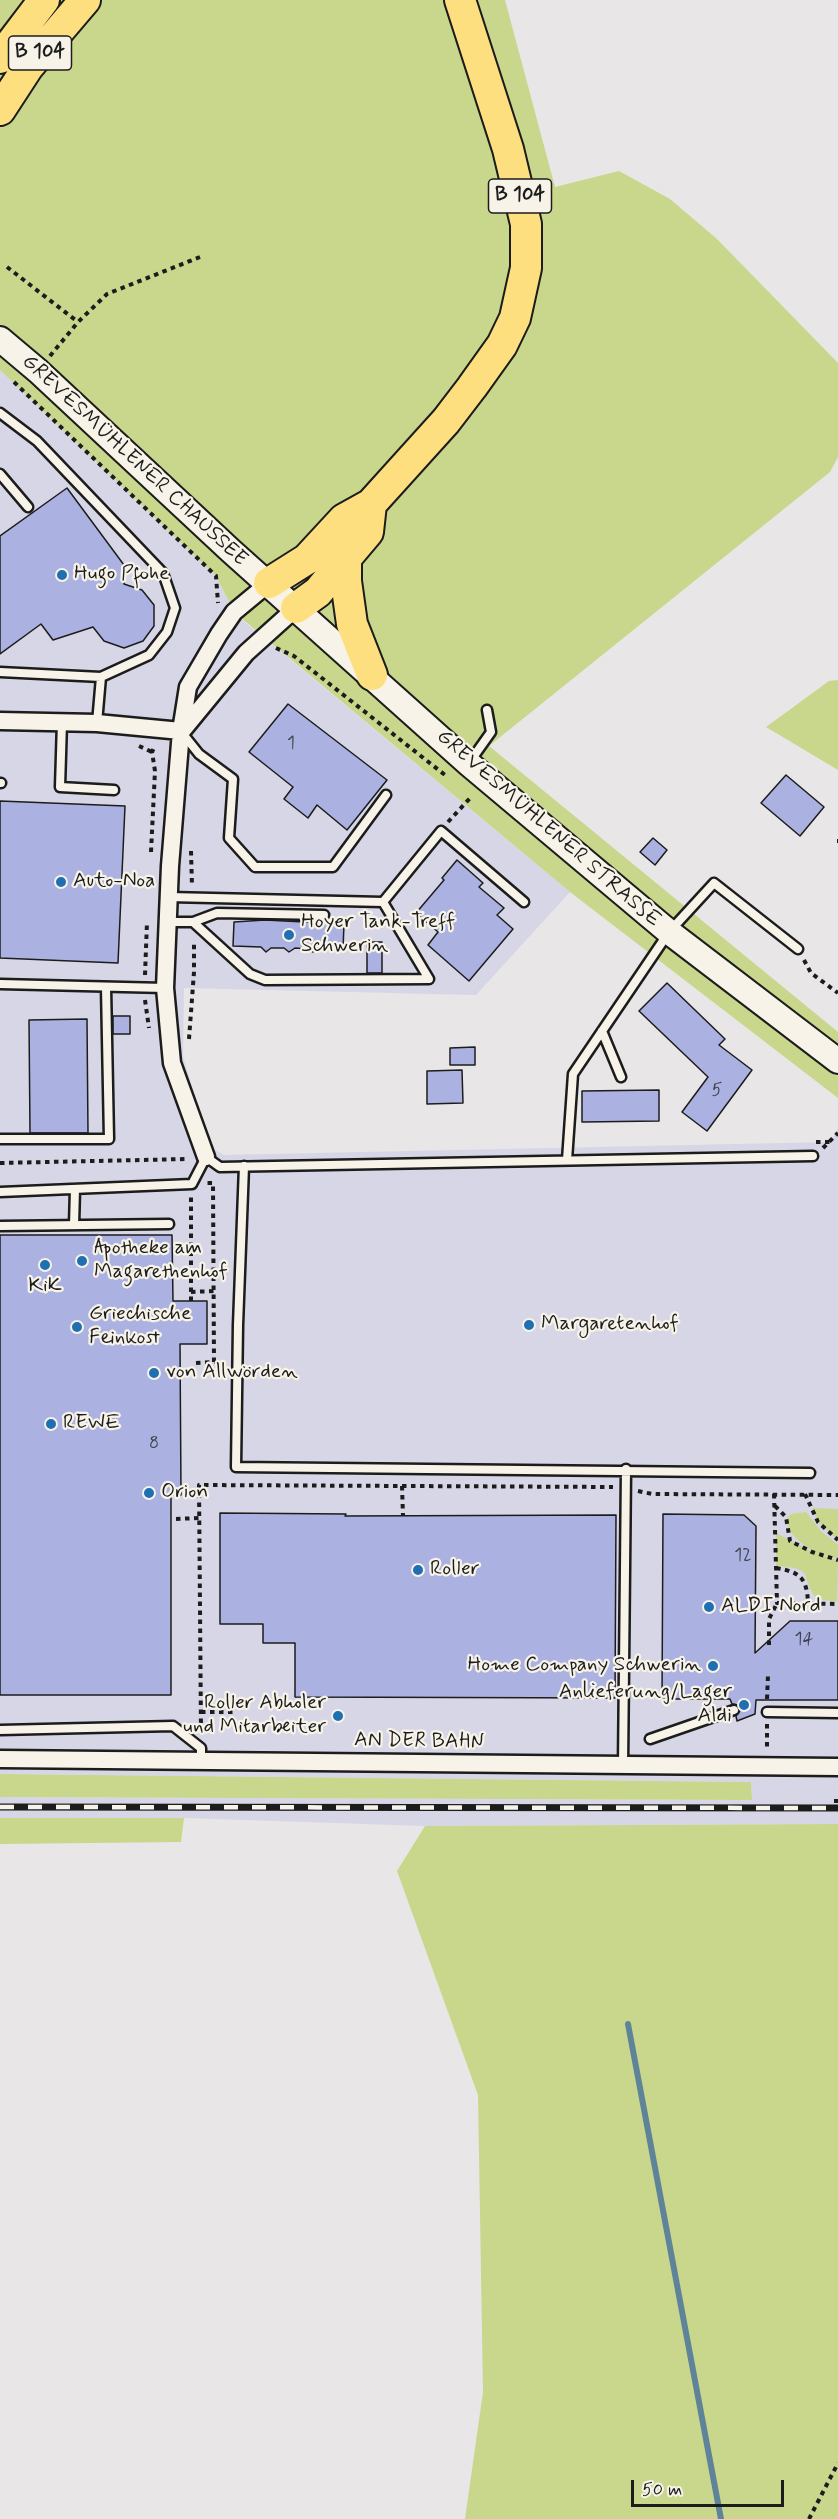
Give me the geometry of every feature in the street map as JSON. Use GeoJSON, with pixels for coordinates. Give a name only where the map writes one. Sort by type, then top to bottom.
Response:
{"type":"FeatureCollection","features":[{"type":"Feature","properties":{"kind":"highway","name":"B 104"},"geometry":{"type":"LineString","coordinates":[[0,110],[28,67],[86,0]]}},
{"type":"Feature","properties":{"kind":"highway","name":"B 104"},"geometry":{"type":"LineString","coordinates":[[269,584],[307,559],[344,519],[371,504],[446,421],[502,345],[515,318],[526,268],[526,224],[508,149],[460,0]]}},
{"type":"Feature","properties":{"kind":"highway","name":"B 104"},"geometry":{"type":"LineString","coordinates":[[0,58],[41,5]]}},
{"type":"Feature","properties":{"kind":"highway"},"geometry":{"type":"LineString","coordinates":[[296,608],[318,592],[369,532],[371,504]]}},
{"type":"Feature","properties":{"kind":"highway"},"geometry":{"type":"LineString","coordinates":[[346,558],[348,605],[352,624],[372,675]]}},
{"type":"Feature","properties":{"kind":"street","name":"GREVESMÜHLENER CHAUSSEE"},"geometry":{"type":"LineString","coordinates":[[0,339],[38,371],[269,584]]}},
{"type":"Feature","properties":{"kind":"street","name":"GREVESMÜHLENER STRASSE"},"geometry":{"type":"LineString","coordinates":[[269,584],[469,764],[669,933],[838,1061]]}},
{"type":"Feature","properties":{"kind":"street"},"geometry":{"type":"LineString","coordinates":[[206,1156],[172,1063],[165,988],[181,732],[188,687],[219,634],[234,612],[269,584]]}},
{"type":"Feature","properties":{"kind":"street"},"geometry":{"type":"LineString","coordinates":[[181,732],[246,653],[296,608]]}},
{"type":"Feature","properties":{"kind":"street"},"geometry":{"type":"LineString","coordinates":[[0,721],[97,723],[181,732]]}},
{"type":"Feature","properties":{"kind":"street","name":"AN DER BAHN"},"geometry":{"type":"LineString","coordinates":[[0,1759],[201,1755],[623,1767],[838,1767]]}},
{"type":"Feature","properties":{"kind":"lane"},"geometry":{"type":"LineString","coordinates":[[0,412],[37,441],[163,573],[175,608],[167,633],[149,654],[101,677],[0,672]]}},
{"type":"Feature","properties":{"kind":"lane"},"geometry":{"type":"LineString","coordinates":[[0,474],[28,507]]}},
{"type":"Feature","properties":{"kind":"lane"},"geometry":{"type":"LineString","coordinates":[[97,723],[101,677]]}},
{"type":"Feature","properties":{"kind":"lane"},"geometry":{"type":"LineString","coordinates":[[469,764],[491,732],[487,710]]}},
{"type":"Feature","properties":{"kind":"lane"},"geometry":{"type":"LineString","coordinates":[[62,722],[60,787],[114,790]]}},
{"type":"Feature","properties":{"kind":"lane"},"geometry":{"type":"LineString","coordinates":[[181,732],[200,754],[233,779],[229,838],[255,867],[333,867],[386,795]]}},
{"type":"Feature","properties":{"kind":"lane"},"geometry":{"type":"LineString","coordinates":[[383,902],[441,831],[524,902]]}},
{"type":"Feature","properties":{"kind":"lane"},"geometry":{"type":"LineString","coordinates":[[567,1161],[573,1074],[669,933],[714,883],[798,949]]}},
{"type":"Feature","properties":{"kind":"lane"},"geometry":{"type":"LineString","coordinates":[[169,897],[383,902]]}},
{"type":"Feature","properties":{"kind":"lane"},"geometry":{"type":"LineString","coordinates":[[193,922],[250,974],[265,980],[429,979],[383,902]]}},
{"type":"Feature","properties":{"kind":"lane"},"geometry":{"type":"LineString","coordinates":[[168,922],[193,922],[217,913],[324,915]]}},
{"type":"Feature","properties":{"kind":"lane"},"geometry":{"type":"LineString","coordinates":[[0,984],[165,988]]}},
{"type":"Feature","properties":{"kind":"lane"},"geometry":{"type":"LineString","coordinates":[[0,1139],[109,1139],[106,987]]}},
{"type":"Feature","properties":{"kind":"lane"},"geometry":{"type":"LineString","coordinates":[[602,1030],[621,1077]]}},
{"type":"Feature","properties":{"kind":"lane"},"geometry":{"type":"LineString","coordinates":[[0,1192],[192,1184],[206,1156],[220,1167],[813,1156]]}},
{"type":"Feature","properties":{"kind":"lane"},"geometry":{"type":"LineString","coordinates":[[244,1166],[236,1467],[626,1469],[810,1473]]}},
{"type":"Feature","properties":{"kind":"lane"},"geometry":{"type":"LineString","coordinates":[[74,1225],[75,1189]]}},
{"type":"Feature","properties":{"kind":"lane"},"geometry":{"type":"LineString","coordinates":[[0,1226],[169,1224]]}},
{"type":"Feature","properties":{"kind":"lane"},"geometry":{"type":"LineString","coordinates":[[623,1767],[626,1469]]}},
{"type":"Feature","properties":{"kind":"lane"},"geometry":{"type":"LineString","coordinates":[[650,1739],[734,1710]]}},
{"type":"Feature","properties":{"kind":"lane"},"geometry":{"type":"LineString","coordinates":[[767,1712],[838,1713]]}},
{"type":"Feature","properties":{"kind":"lane"},"geometry":{"type":"LineString","coordinates":[[0,1730],[173,1726],[201,1755]]}},
{"type":"Feature","properties":{"kind":"path"},"geometry":{"type":"LineString","coordinates":[[38,371],[78,322],[107,294],[200,257]]}},
{"type":"Feature","properties":{"kind":"path"},"geometry":{"type":"LineString","coordinates":[[7,267],[78,322]]}},
{"type":"Feature","properties":{"kind":"path"},"geometry":{"type":"LineString","coordinates":[[9,377],[216,576],[218,600]]}},
{"type":"Feature","properties":{"kind":"path"},"geometry":{"type":"LineString","coordinates":[[441,831],[472,796]]}},
{"type":"Feature","properties":{"kind":"path"},"geometry":{"type":"LineString","coordinates":[[189,1049],[194,972],[193,922]]}},
{"type":"Feature","properties":{"kind":"path"},"geometry":{"type":"LineString","coordinates":[[798,949],[811,973],[838,993]]}},
{"type":"Feature","properties":{"kind":"path"},"geometry":{"type":"LineString","coordinates":[[813,1156],[831,1142],[838,1133]]}},
{"type":"Feature","properties":{"kind":"path"},"geometry":{"type":"LineString","coordinates":[[807,1142],[831,1142]]}},
{"type":"Feature","properties":{"kind":"path"},"geometry":{"type":"LineString","coordinates":[[0,1163],[185,1159],[206,1156]]}},
{"type":"Feature","properties":{"kind":"path"},"geometry":{"type":"LineString","coordinates":[[191,1301],[192,1184],[213,1183],[214,1362],[196,1363]]}},
{"type":"Feature","properties":{"kind":"path"},"geometry":{"type":"LineString","coordinates":[[191,1292],[214,1291]]}},
{"type":"Feature","properties":{"kind":"path"},"geometry":{"type":"LineString","coordinates":[[201,1755],[199,1485],[626,1488],[652,1494],[838,1495]]}},
{"type":"Feature","properties":{"kind":"path"},"geometry":{"type":"LineString","coordinates":[[402,1486],[403,1516]]}},
{"type":"Feature","properties":{"kind":"path"},"geometry":{"type":"LineString","coordinates":[[769,1645],[769,1618],[777,1603],[774,1494]]}},
{"type":"Feature","properties":{"kind":"path"},"geometry":{"type":"LineString","coordinates":[[805,1494],[818,1522],[838,1540]]}},
{"type":"Feature","properties":{"kind":"path"},"geometry":{"type":"LineString","coordinates":[[775,1506],[786,1517],[790,1541],[812,1552],[838,1560]]}},
{"type":"Feature","properties":{"kind":"path"},"geometry":{"type":"LineString","coordinates":[[176,1519],[199,1518]]}},
{"type":"Feature","properties":{"kind":"path"},"geometry":{"type":"LineString","coordinates":[[776,1568],[792,1571],[801,1576],[808,1592],[808,1603]]}},
{"type":"Feature","properties":{"kind":"path"},"geometry":{"type":"LineString","coordinates":[[777,1603],[838,1604]]}},
{"type":"Feature","properties":{"kind":"path"},"geometry":{"type":"LineString","coordinates":[[201,1712],[235,1712]]}},
{"type":"Feature","properties":{"kind":"path"},"geometry":{"type":"LineString","coordinates":[[809,2519],[838,2463]]}},
{"type":"Feature","properties":{"kind":"shaded area"},"geometry":{"type":"Polygon","coordinates":[[[0,370],[216,576],[234,613],[570,892],[476,995],[184,988],[183,1056],[210,1147],[224,1155],[830,1142],[838,1128],[838,1824],[425,1826],[184,1818],[0,1818],[0,1797],[752,1800],[751,1782],[0,1774],[0,370]]]}},
{"type":"Feature","properties":{"kind":"green space"},"geometry":{"type":"Polygon","coordinates":[[[0,0],[505,0],[555,187],[619,171],[670,199],[717,239],[838,363],[838,457],[830,472],[489,746],[838,1032],[838,1098],[570,892],[234,612],[216,576],[0,370],[0,0]]]}},
{"type":"Feature","properties":{"kind":"green space"},"geometry":{"type":"Polygon","coordinates":[[[838,680],[838,770],[766,727],[829,681],[838,680]]]}},
{"type":"Feature","properties":{"kind":"green space"},"geometry":{"type":"Polygon","coordinates":[[[812,1508],[838,1509],[838,1540],[818,1522],[812,1508]]]}},
{"type":"Feature","properties":{"kind":"green space"},"geometry":{"type":"Polygon","coordinates":[[[806,1512],[821,1531],[838,1545],[838,1558],[817,1554],[838,1560],[837,1602],[817,1599],[802,1571],[776,1566],[776,1533],[815,1553],[792,1534],[787,1524],[787,1518],[791,1514],[806,1512]]]}},
{"type":"Feature","properties":{"kind":"green space"},"geometry":{"type":"Polygon","coordinates":[[[0,1774],[751,1782],[752,1800],[0,1797],[0,1774]]]}},
{"type":"Feature","properties":{"kind":"green space"},"geometry":{"type":"Polygon","coordinates":[[[0,1818],[184,1818],[181,1842],[0,1844],[0,1818]]]}},
{"type":"Feature","properties":{"kind":"green space"},"geometry":{"type":"Polygon","coordinates":[[[838,1824],[838,2519],[465,2519],[483,2392],[478,2095],[397,1871],[425,1826],[838,1824]]]}},
{"type":"Feature","properties":{"kind":"building","name":"Hugo Pfohe"},"geometry":{"type":"Polygon","coordinates":[[[67,488],[124,565],[124,584],[142,590],[154,605],[154,626],[143,641],[124,648],[104,641],[93,627],[53,640],[41,624],[0,654],[0,536],[67,488]]]}},
{"type":"Feature","properties":{"kind":"building"},"geometry":{"type":"Polygon","coordinates":[[[288,704],[387,780],[347,830],[317,805],[308,818],[284,799],[293,787],[249,752],[288,704]]]}},
{"type":"Feature","properties":{"kind":"building"},"geometry":{"type":"Polygon","coordinates":[[[786,775],[824,807],[800,836],[761,803],[786,775]]]}},
{"type":"Feature","properties":{"kind":"building","name":"Auto-Noa"},"geometry":{"type":"Polygon","coordinates":[[[0,801],[125,806],[118,963],[0,958],[0,801]]]}},
{"type":"Feature","properties":{"kind":"building"},"geometry":{"type":"Polygon","coordinates":[[[653,838],[667,850],[655,865],[640,852],[653,838]]]}},
{"type":"Feature","properties":{"kind":"building"},"geometry":{"type":"Polygon","coordinates":[[[457,860],[483,883],[479,887],[504,908],[497,915],[513,929],[469,981],[428,945],[438,932],[416,913],[444,880],[442,878],[457,860]]]}},
{"type":"Feature","properties":{"kind":"building","name":"Hoyer Tank-Treff Schwerin"},"geometry":{"type":"Polygon","coordinates":[[[265,920],[344,924],[343,949],[318,948],[313,952],[308,949],[295,948],[289,952],[284,948],[271,948],[266,952],[261,947],[233,946],[234,922],[265,920]]]}},
{"type":"Feature","properties":{"kind":"building"},"geometry":{"type":"Polygon","coordinates":[[[367,942],[382,942],[382,973],[367,973],[367,942]]]}},
{"type":"Feature","properties":{"kind":"building"},"geometry":{"type":"Polygon","coordinates":[[[667,983],[725,1039],[719,1045],[752,1070],[707,1131],[682,1112],[708,1077],[639,1011],[667,983]]]}},
{"type":"Feature","properties":{"kind":"building"},"geometry":{"type":"Polygon","coordinates":[[[113,1016],[130,1016],[130,1034],[113,1034],[113,1016]]]}},
{"type":"Feature","properties":{"kind":"building"},"geometry":{"type":"Polygon","coordinates":[[[87,1019],[88,1133],[30,1133],[29,1020],[87,1019]]]}},
{"type":"Feature","properties":{"kind":"building"},"geometry":{"type":"Polygon","coordinates":[[[475,1047],[475,1065],[450,1065],[450,1048],[475,1047]]]}},
{"type":"Feature","properties":{"kind":"building"},"geometry":{"type":"Polygon","coordinates":[[[462,1070],[463,1103],[427,1104],[427,1071],[462,1070]]]}},
{"type":"Feature","properties":{"kind":"building"},"geometry":{"type":"Polygon","coordinates":[[[659,1090],[659,1121],[582,1122],[582,1091],[659,1090]]]}},
{"type":"Feature","properties":{"kind":"building"},"geometry":{"type":"Polygon","coordinates":[[[0,1235],[172,1235],[173,1301],[207,1301],[207,1344],[180,1344],[181,1495],[171,1495],[171,1695],[0,1695],[0,1235]]]}},
{"type":"Feature","properties":{"kind":"building","name":"Roller"},"geometry":{"type":"Polygon","coordinates":[[[220,1513],[346,1514],[345,1516],[616,1515],[615,1698],[295,1697],[295,1643],[263,1643],[263,1624],[220,1624],[220,1513]]]}},
{"type":"Feature","properties":{"kind":"building"},"geometry":{"type":"Polygon","coordinates":[[[663,1514],[744,1515],[756,1526],[755,1653],[790,1621],[838,1621],[838,1700],[756,1700],[755,1714],[737,1721],[736,1716],[740,1708],[732,1704],[730,1699],[662,1699],[663,1514]]]}},
{"type":"Feature","properties":{"kind":"waterway"},"geometry":{"type":"LineString","coordinates":[[628,2024],[721,2519]]}},
{"type":"Feature","properties":{"kind":"railway"},"geometry":{"type":"LineString","coordinates":[[0,1807],[838,1808]]}},
{"type":"Feature","properties":{"kind":"place","name":"Hugo Pfohe"},"geometry":{"type":"Point","coordinates":[62,575]}},
{"type":"Feature","properties":{"kind":"place","name":"Auto-Noa"},"geometry":{"type":"Point","coordinates":[61,882]}},
{"type":"Feature","properties":{"kind":"place","name":"Hoyer Tank-Treff Schwerin"},"geometry":{"type":"Point","coordinates":[289,935]}},
{"type":"Feature","properties":{"kind":"place","name":"Apotheke am Magarethenhof"},"geometry":{"type":"Point","coordinates":[82,1261]}},
{"type":"Feature","properties":{"kind":"place","name":"KiK"},"geometry":{"type":"Point","coordinates":[45,1265]}},
{"type":"Feature","properties":{"kind":"place","name":"Margaretenhof"},"geometry":{"type":"Point","coordinates":[529,1325]}},
{"type":"Feature","properties":{"kind":"place","name":"Griechische Feinkost"},"geometry":{"type":"Point","coordinates":[77,1327]}},
{"type":"Feature","properties":{"kind":"place","name":"von Allwörden"},"geometry":{"type":"Point","coordinates":[154,1373]}},
{"type":"Feature","properties":{"kind":"place","name":"REWE"},"geometry":{"type":"Point","coordinates":[51,1424]}},
{"type":"Feature","properties":{"kind":"place","name":"Orion"},"geometry":{"type":"Point","coordinates":[149,1493]}},
{"type":"Feature","properties":{"kind":"place","name":"Roller"},"geometry":{"type":"Point","coordinates":[418,1570]}},
{"type":"Feature","properties":{"kind":"place","name":"ALDI Nord"},"geometry":{"type":"Point","coordinates":[709,1607]}},
{"type":"Feature","properties":{"kind":"place","name":"Home Company Schwerin"},"geometry":{"type":"Point","coordinates":[713,1666]}},
{"type":"Feature","properties":{"kind":"place","name":"Anlieferung/Lager Aldi"},"geometry":{"type":"Point","coordinates":[744,1705]}},
{"type":"Feature","properties":{"kind":"place","name":"Roller Abholer und Mitarbeiter"},"geometry":{"type":"Point","coordinates":[338,1716]}}]}
